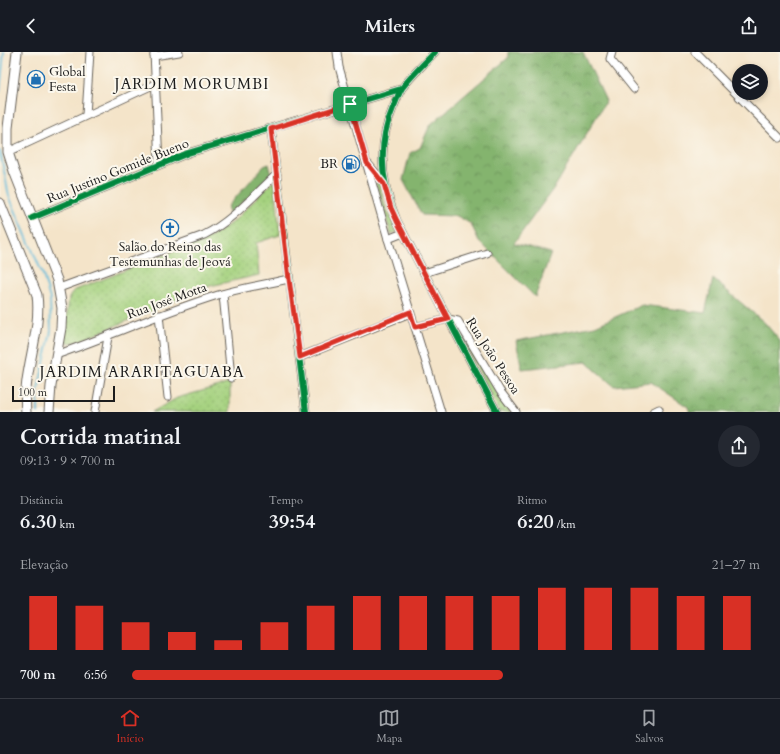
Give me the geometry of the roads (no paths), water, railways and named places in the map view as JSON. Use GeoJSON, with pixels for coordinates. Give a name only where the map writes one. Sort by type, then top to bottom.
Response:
{"type":"FeatureCollection","features":[{"type":"Feature","properties":{"kind":"main road"},"geometry":{"type":"LineString","coordinates":[[17,52],[8,128],[8,152],[57,280],[62,308],[61,328],[51,386],[49,412]]}},
{"type":"Feature","properties":{"kind":"main road"},"geometry":{"type":"LineString","coordinates":[[0,202],[38,300],[37,326],[27,380],[26,412]]}},
{"type":"Feature","properties":{"kind":"street"},"geometry":{"type":"LineString","coordinates":[[86,115],[90,52]]}},
{"type":"Feature","properties":{"kind":"street"},"geometry":{"type":"LineString","coordinates":[[159,164],[154,84],[154,54],[179,52]]}},
{"type":"Feature","properties":{"kind":"street"},"geometry":{"type":"LineString","coordinates":[[337,52],[388,239],[441,412]]}},
{"type":"Feature","properties":{"kind":"street"},"geometry":{"type":"LineString","coordinates":[[435,52],[401,89],[387,125],[384,139],[382,169],[384,184],[391,208],[403,233],[497,412]]}},
{"type":"Feature","properties":{"kind":"street"},"geometry":{"type":"LineString","coordinates":[[612,52],[610,59],[634,90]]}},
{"type":"Feature","properties":{"kind":"street"},"geometry":{"type":"LineString","coordinates":[[695,52],[780,138]]}},
{"type":"Feature","properties":{"kind":"street"},"geometry":{"type":"LineString","coordinates":[[8,152],[154,84]]}},
{"type":"Feature","properties":{"kind":"street","name":"Rua Justino Gomide Bueno"},"geometry":{"type":"LineString","coordinates":[[32,218],[188,153],[401,89]]}},
{"type":"Feature","properties":{"kind":"street"},"geometry":{"type":"LineString","coordinates":[[271,129],[306,412]]}},
{"type":"Feature","properties":{"kind":"street"},"geometry":{"type":"LineString","coordinates":[[367,163],[384,184]]}},
{"type":"Feature","properties":{"kind":"street"},"geometry":{"type":"LineString","coordinates":[[59,288],[215,229],[225,222],[276,174]]}},
{"type":"Feature","properties":{"kind":"street"},"geometry":{"type":"LineString","coordinates":[[388,239],[403,233]]}},
{"type":"Feature","properties":{"kind":"street"},"geometry":{"type":"LineString","coordinates":[[424,273],[487,253]]}},
{"type":"Feature","properties":{"kind":"street","name":"Rua José Motta"},"geometry":{"type":"LineString","coordinates":[[56,355],[108,337],[159,316],[223,294],[289,279]]}},
{"type":"Feature","properties":{"kind":"street"},"geometry":{"type":"LineString","coordinates":[[223,294],[231,378]]}},
{"type":"Feature","properties":{"kind":"street"},"geometry":{"type":"LineString","coordinates":[[300,357],[410,312]]}},
{"type":"Feature","properties":{"kind":"street"},"geometry":{"type":"LineString","coordinates":[[159,316],[168,397]]}},
{"type":"Feature","properties":{"kind":"street"},"geometry":{"type":"LineString","coordinates":[[415,327],[448,319]]}},
{"type":"Feature","properties":{"kind":"street","name":"Rua João Pessoa"},"geometry":{"type":"LineString","coordinates":[[448,319],[458,321],[500,391],[516,412]]}},
{"type":"Feature","properties":{"kind":"street"},"geometry":{"type":"LineString","coordinates":[[95,412],[108,337]]}},
{"type":"Feature","properties":{"kind":"waterway"},"geometry":{"type":"LineString","coordinates":[[0,92],[4,52]]}},
{"type":"Feature","properties":{"kind":"waterway"},"geometry":{"type":"LineString","coordinates":[[0,151],[9,196],[43,275],[50,299],[51,331],[38,390],[38,412]]}},
{"type":"Feature","properties":{"kind":"place","name":"Global Festa"},"geometry":{"type":"Point","coordinates":[36,79]}},
{"type":"Feature","properties":{"kind":"place","name":"BR"},"geometry":{"type":"Point","coordinates":[351,164]}},
{"type":"Feature","properties":{"kind":"place","name":"Salão do Reino das Testemunhas de Jeová"},"geometry":{"type":"Point","coordinates":[170,228]}},
{"type":"Feature","properties":{"kind":"district","name":"JARDIM MORUMBI"},"geometry":{"type":"Point","coordinates":[192,84]}},
{"type":"Feature","properties":{"kind":"district","name":"JARDIM ARARITAGUABA"},"geometry":{"type":"Point","coordinates":[142,372]}}]}
